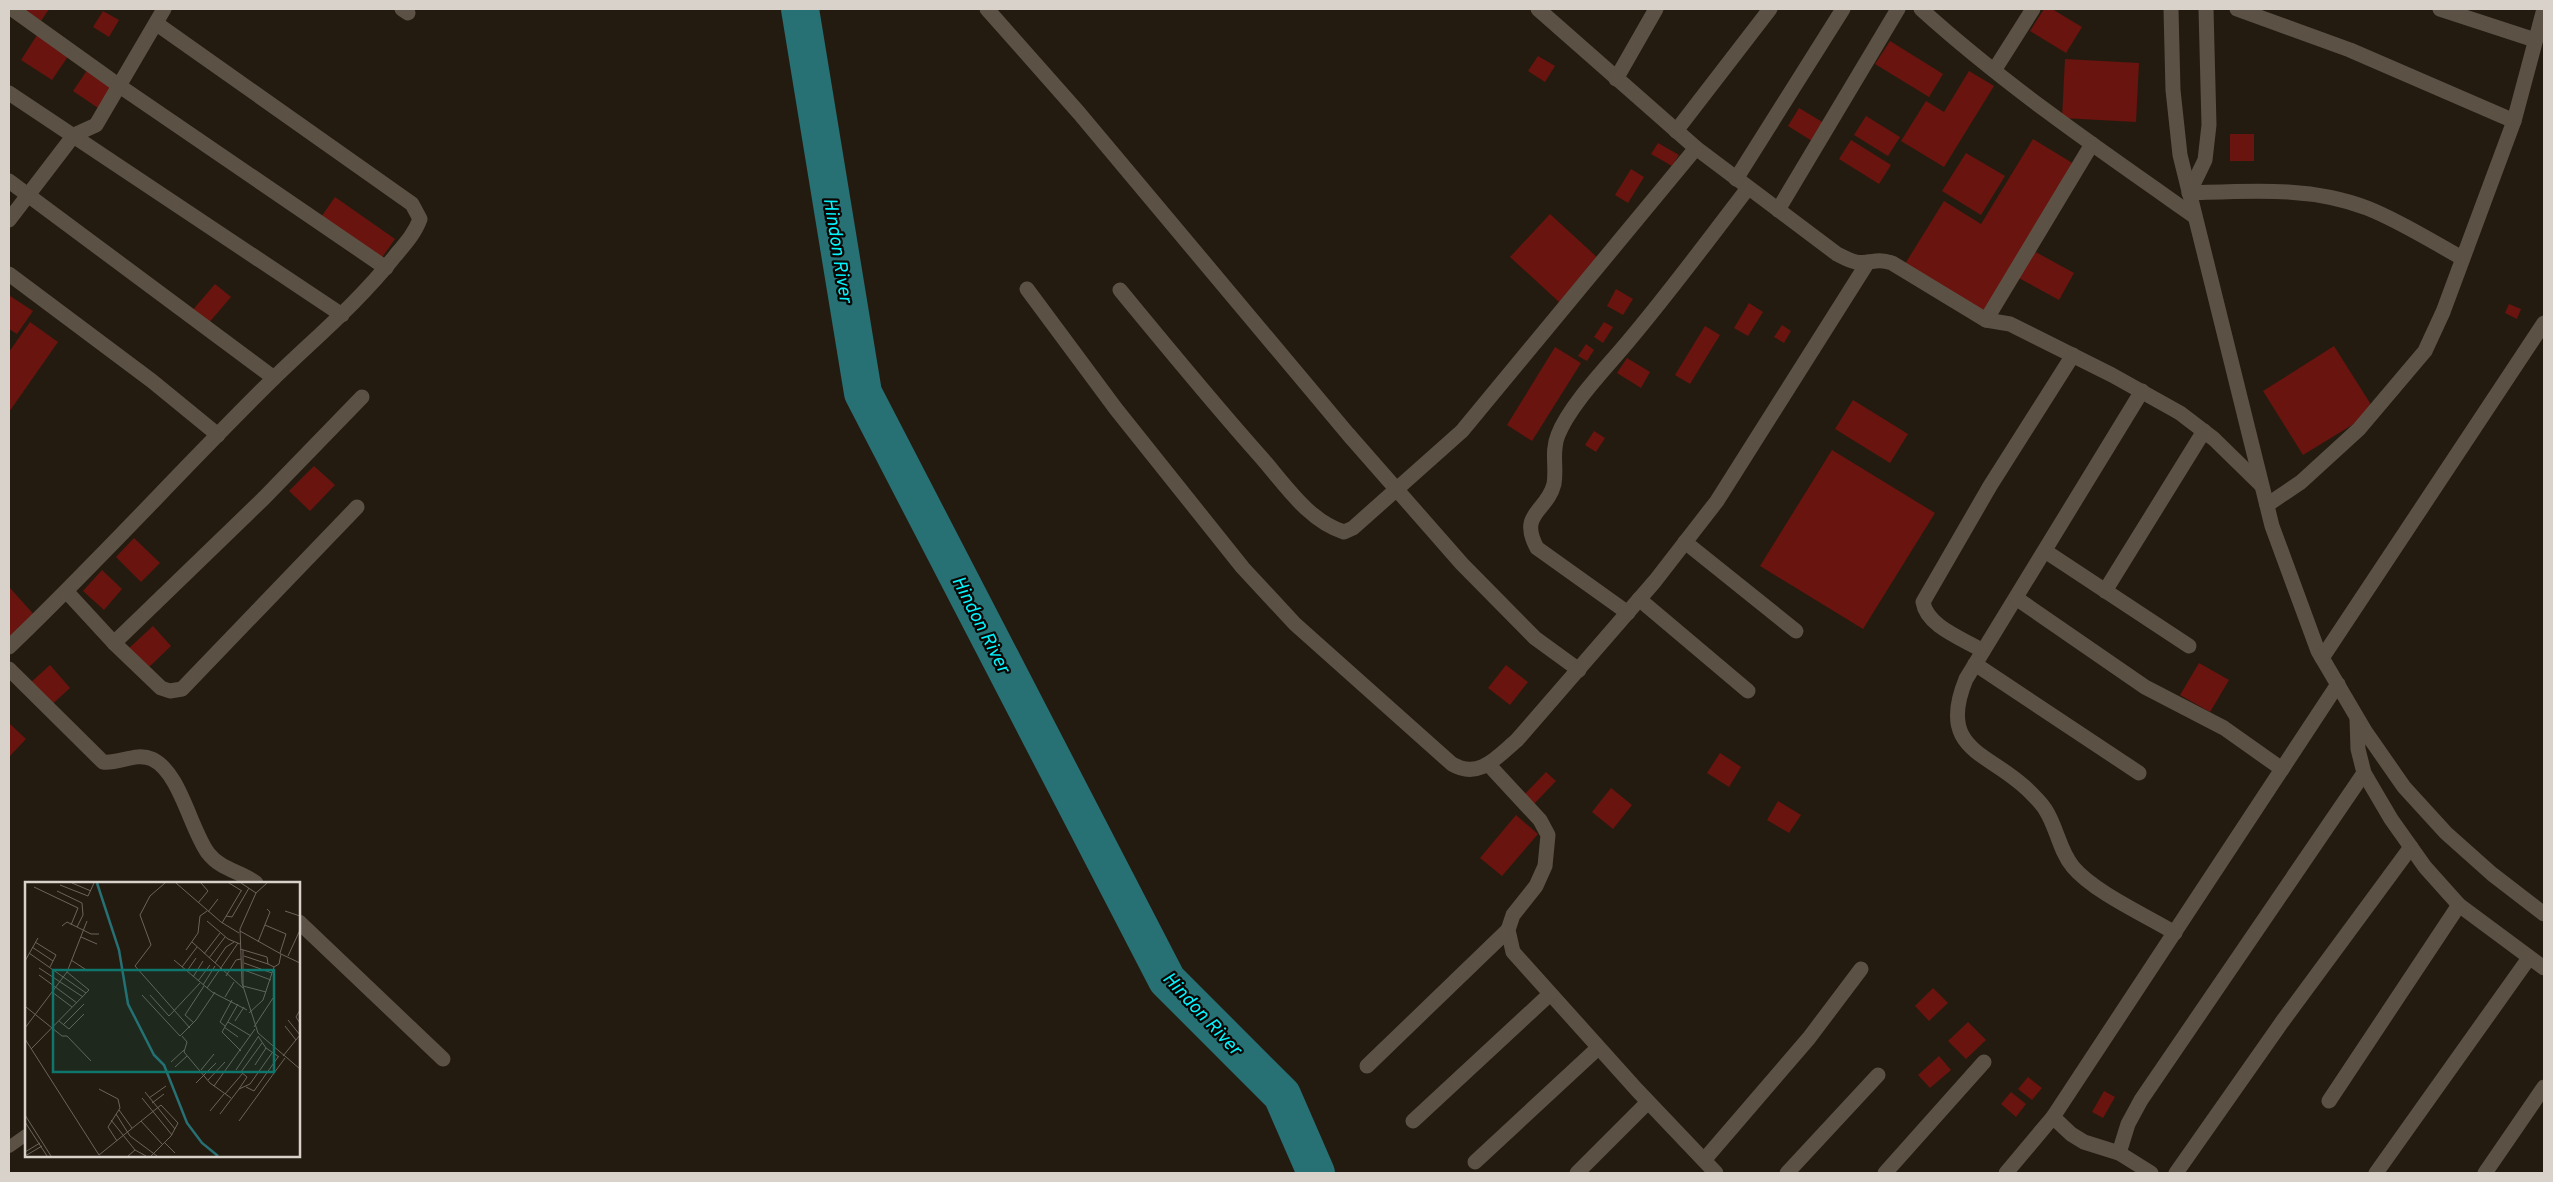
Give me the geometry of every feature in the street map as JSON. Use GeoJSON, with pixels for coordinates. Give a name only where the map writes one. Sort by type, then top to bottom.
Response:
{"type":"FeatureCollection","features":[{"type":"Feature","properties":{"kind":"street"},"geometry":{"type":"LineString","coordinates":[[12,9],[120,87],[386,268]]}},
{"type":"Feature","properties":{"kind":"street"},"geometry":{"type":"LineString","coordinates":[[9,220],[27,194],[74,136],[96,125],[157,24],[164,9]]}},
{"type":"Feature","properties":{"kind":"street"},"geometry":{"type":"LineString","coordinates":[[987,9],[1079,113],[1396,489],[1462,564],[1535,638],[1579,670]]}},
{"type":"Feature","properties":{"kind":"street"},"geometry":{"type":"LineString","coordinates":[[1616,79],[1656,9]]}},
{"type":"Feature","properties":{"kind":"street"},"geometry":{"type":"LineString","coordinates":[[1676,131],[1770,9]]}},
{"type":"Feature","properties":{"kind":"street"},"geometry":{"type":"LineString","coordinates":[[1628,613],[1537,548],[1530,535],[1530,524],[1554,483],[1553,449],[1558,433],[1575,407],[1671,290],[1742,183],[1843,9]]}},
{"type":"Feature","properties":{"kind":"street"},"geometry":{"type":"LineString","coordinates":[[1778,210],[1898,9]]}},
{"type":"Feature","properties":{"kind":"street"},"geometry":{"type":"LineString","coordinates":[[1921,9],[2092,144],[2194,216]]}},
{"type":"Feature","properties":{"kind":"street"},"geometry":{"type":"LineString","coordinates":[[1995,69],[2033,9]]}},
{"type":"Feature","properties":{"kind":"street"},"geometry":{"type":"LineString","coordinates":[[2171,9],[2173,90],[2180,155],[2267,505],[2298,601],[2322,658],[2356,716],[2404,787],[2446,833],[2492,874],[2544,914]]}},
{"type":"Feature","properties":{"kind":"street"},"geometry":{"type":"LineString","coordinates":[[2189,193],[2205,160],[2210,125],[2206,9]]}},
{"type":"Feature","properties":{"kind":"street"},"geometry":{"type":"LineString","coordinates":[[2237,9],[2350,50],[2514,121]]}},
{"type":"Feature","properties":{"kind":"street"},"geometry":{"type":"LineString","coordinates":[[2440,9],[2535,40]]}},
{"type":"Feature","properties":{"kind":"street"},"geometry":{"type":"LineString","coordinates":[[2267,505],[2301,482],[2359,430],[2425,351],[2443,312],[2514,121],[2544,9]]}},
{"type":"Feature","properties":{"kind":"street"},"geometry":{"type":"LineString","coordinates":[[1543,10],[1616,79],[1696,148],[1837,254],[1856,262],[1868,262],[1878,258],[1892,263],[1986,320],[2010,324],[2142,391],[2180,412],[2204,431],[2262,486]]}},
{"type":"Feature","properties":{"kind":"street"},"geometry":{"type":"LineString","coordinates":[[9,647],[67,592],[274,378],[342,315],[386,268],[416,230],[420,219],[412,204],[157,24]]}},
{"type":"Feature","properties":{"kind":"street"},"geometry":{"type":"LineString","coordinates":[[9,93],[342,315]]}},
{"type":"Feature","properties":{"kind":"street"},"geometry":{"type":"LineString","coordinates":[[1986,320],[2092,144]]}},
{"type":"Feature","properties":{"kind":"street"},"geometry":{"type":"LineString","coordinates":[[1120,290],[1227,418],[1303,504],[1333,529],[1344,532],[1353,528],[1462,431],[1696,148]]}},
{"type":"Feature","properties":{"kind":"street"},"geometry":{"type":"LineString","coordinates":[[9,182],[274,378]]}},
{"type":"Feature","properties":{"kind":"street"},"geometry":{"type":"LineString","coordinates":[[2189,193],[2294,191],[2339,200],[2368,209],[2462,258]]}},
{"type":"Feature","properties":{"kind":"street"},"geometry":{"type":"LineString","coordinates":[[1027,289],[1189,502],[1243,568],[1295,624],[1452,764],[1464,771],[1480,768],[1488,764],[1517,740],[1639,600],[1717,501],[1868,262]]}},
{"type":"Feature","properties":{"kind":"street"},"geometry":{"type":"LineString","coordinates":[[9,274],[152,381],[218,435]]}},
{"type":"Feature","properties":{"kind":"street"},"geometry":{"type":"LineString","coordinates":[[2322,658],[2544,323]]}},
{"type":"Feature","properties":{"kind":"street"},"geometry":{"type":"LineString","coordinates":[[2073,355],[1990,486],[1924,602],[1925,612],[1934,622],[1979,657],[2139,773]]}},
{"type":"Feature","properties":{"kind":"street"},"geometry":{"type":"LineString","coordinates":[[2142,391],[1979,657],[1958,699],[1956,718],[1961,735],[1982,756],[2028,790],[2045,808],[2064,855],[2088,882],[2175,933]]}},
{"type":"Feature","properties":{"kind":"street"},"geometry":{"type":"LineString","coordinates":[[114,643],[264,498],[362,397]]}},
{"type":"Feature","properties":{"kind":"street"},"geometry":{"type":"LineString","coordinates":[[2105,591],[2204,431]]}},
{"type":"Feature","properties":{"kind":"street"},"geometry":{"type":"LineString","coordinates":[[67,592],[114,643],[161,688],[170,691],[182,689],[357,507]]}},
{"type":"Feature","properties":{"kind":"street"},"geometry":{"type":"LineString","coordinates":[[1685,542],[1796,631]]}},
{"type":"Feature","properties":{"kind":"street"},"geometry":{"type":"LineString","coordinates":[[2045,551],[2189,646]]}},
{"type":"Feature","properties":{"kind":"street"},"geometry":{"type":"LineString","coordinates":[[2016,598],[2145,687],[2224,728],[2282,769]]}},
{"type":"Feature","properties":{"kind":"street"},"geometry":{"type":"LineString","coordinates":[[1639,600],[1748,691]]}},
{"type":"Feature","properties":{"kind":"street"},"geometry":{"type":"LineString","coordinates":[[9,669],[103,762],[114,764],[139,757],[151,759],[162,765],[172,779],[199,838],[209,854],[223,868],[243,875],[254,882]]}},
{"type":"Feature","properties":{"kind":"street"},"geometry":{"type":"LineString","coordinates":[[2006,1173],[2053,1117],[2338,684]]}},
{"type":"Feature","properties":{"kind":"street"},"geometry":{"type":"LineString","coordinates":[[2356,716],[2358,749],[2364,773],[2424,867],[2459,905],[2544,968]]}},
{"type":"Feature","properties":{"kind":"street"},"geometry":{"type":"LineString","coordinates":[[1367,1066],[1508,930],[1513,915],[1536,886],[1546,866],[1548,835],[1540,820],[1488,764]]}},
{"type":"Feature","properties":{"kind":"street"},"geometry":{"type":"LineString","coordinates":[[2119,1152],[2128,1124],[2141,1100],[2364,773]]}},
{"type":"Feature","properties":{"kind":"street"},"geometry":{"type":"LineString","coordinates":[[2176,1173],[2282,1022],[2411,847]]}},
{"type":"Feature","properties":{"kind":"street"},"geometry":{"type":"LineString","coordinates":[[2329,1101],[2459,905]]}},
{"type":"Feature","properties":{"kind":"street"},"geometry":{"type":"LineString","coordinates":[[300,923],[442,1059]]}},
{"type":"Feature","properties":{"kind":"street"},"geometry":{"type":"LineString","coordinates":[[1508,930],[1513,952],[1598,1048],[1705,1159],[1716,1173]]}},
{"type":"Feature","properties":{"kind":"street"},"geometry":{"type":"LineString","coordinates":[[2376,1173],[2529,958]]}},
{"type":"Feature","properties":{"kind":"street"},"geometry":{"type":"LineString","coordinates":[[1705,1159],[1809,1038],[1861,969]]}},
{"type":"Feature","properties":{"kind":"street"},"geometry":{"type":"LineString","coordinates":[[1413,1121],[1550,994]]}},
{"type":"Feature","properties":{"kind":"street"},"geometry":{"type":"LineString","coordinates":[[1475,1162],[1598,1048]]}},
{"type":"Feature","properties":{"kind":"street"},"geometry":{"type":"LineString","coordinates":[[1885,1173],[1984,1062]]}},
{"type":"Feature","properties":{"kind":"street"},"geometry":{"type":"LineString","coordinates":[[1787,1173],[1878,1075]]}},
{"type":"Feature","properties":{"kind":"street"},"geometry":{"type":"LineString","coordinates":[[2485,1173],[2544,1087]]}},
{"type":"Feature","properties":{"kind":"street"},"geometry":{"type":"LineString","coordinates":[[1577,1173],[1648,1102]]}},
{"type":"Feature","properties":{"kind":"street"},"geometry":{"type":"LineString","coordinates":[[2053,1117],[2071,1134],[2084,1142],[2119,1152],[2151,1173]]}},
{"type":"Feature","properties":{"kind":"lane"},"geometry":{"type":"LineString","coordinates":[[9,1147],[25,1135]]}},
{"type":"Feature","properties":{"kind":"building"},"geometry":{"type":"Polygon","coordinates":[[[24,9],[49,9],[41,21],[24,9]]]}},
{"type":"Feature","properties":{"kind":"building"},"geometry":{"type":"Polygon","coordinates":[[[2044,9],[2052,9],[2082,27],[2066,53],[2030,31],[2044,9]]]}},
{"type":"Feature","properties":{"kind":"building"},"geometry":{"type":"Polygon","coordinates":[[[103,11],[119,20],[109,37],[93,27],[103,11]]]}},
{"type":"Feature","properties":{"kind":"building"},"geometry":{"type":"Polygon","coordinates":[[[39,32],[71,52],[52,80],[21,60],[39,32]]]}},
{"type":"Feature","properties":{"kind":"building"},"geometry":{"type":"Polygon","coordinates":[[[1890,41],[1943,74],[1929,97],[1875,64],[1890,41]]]}},
{"type":"Feature","properties":{"kind":"building"},"geometry":{"type":"Polygon","coordinates":[[[1538,56],[1555,66],[1545,82],[1528,71],[1538,56]]]}},
{"type":"Feature","properties":{"kind":"building"},"geometry":{"type":"Polygon","coordinates":[[[2065,59],[2139,63],[2136,122],[2062,118],[2065,59]]]}},
{"type":"Feature","properties":{"kind":"building"},"geometry":{"type":"Polygon","coordinates":[[[88,69],[113,85],[98,108],[73,91],[88,69]]]}},
{"type":"Feature","properties":{"kind":"building"},"geometry":{"type":"Polygon","coordinates":[[[1969,71],[1994,86],[1944,167],[1901,141],[1926,101],[1944,112],[1969,71]]]}},
{"type":"Feature","properties":{"kind":"building"},"geometry":{"type":"Polygon","coordinates":[[[1799,108],[1824,123],[1812,141],[1788,126],[1799,108]]]}},
{"type":"Feature","properties":{"kind":"building"},"geometry":{"type":"Polygon","coordinates":[[[1866,116],[1900,137],[1888,156],[1854,135],[1866,116]]]}},
{"type":"Feature","properties":{"kind":"building"},"geometry":{"type":"Polygon","coordinates":[[[2230,134],[2254,134],[2254,161],[2230,161],[2230,134]]]}},
{"type":"Feature","properties":{"kind":"building"},"geometry":{"type":"Polygon","coordinates":[[[2033,139],[2074,164],[1983,312],[1905,264],[1944,201],[1981,224],[2033,139]]]}},
{"type":"Feature","properties":{"kind":"building"},"geometry":{"type":"Polygon","coordinates":[[[1851,140],[1891,165],[1879,184],[1839,159],[1851,140]]]}},
{"type":"Feature","properties":{"kind":"building"},"geometry":{"type":"Polygon","coordinates":[[[1658,143],[1679,155],[1672,166],[1651,154],[1658,143]]]}},
{"type":"Feature","properties":{"kind":"building"},"geometry":{"type":"Polygon","coordinates":[[[1966,153],[2005,176],[1981,215],[1942,191],[1966,153]]]}},
{"type":"Feature","properties":{"kind":"building"},"geometry":{"type":"Polygon","coordinates":[[[1631,169],[1644,177],[1628,203],[1615,195],[1631,169]]]}},
{"type":"Feature","properties":{"kind":"building"},"geometry":{"type":"Polygon","coordinates":[[[335,197],[395,239],[379,262],[319,220],[335,197]]]}},
{"type":"Feature","properties":{"kind":"building"},"geometry":{"type":"Polygon","coordinates":[[[1550,214],[1599,259],[1559,302],[1510,257],[1550,214]]]}},
{"type":"Feature","properties":{"kind":"building"},"geometry":{"type":"Polygon","coordinates":[[[2032,250],[2074,273],[2059,300],[2017,277],[2032,250]]]}},
{"type":"Feature","properties":{"kind":"building"},"geometry":{"type":"Polygon","coordinates":[[[215,284],[231,297],[207,325],[191,312],[215,284]]]}},
{"type":"Feature","properties":{"kind":"building"},"geometry":{"type":"Polygon","coordinates":[[[1616,289],[1633,299],[1623,315],[1607,306],[1616,289]]]}},
{"type":"Feature","properties":{"kind":"building"},"geometry":{"type":"Polygon","coordinates":[[[10,296],[33,311],[17,334],[9,329],[10,296]]]}},
{"type":"Feature","properties":{"kind":"building"},"geometry":{"type":"Polygon","coordinates":[[[1749,303],[1763,312],[1748,336],[1734,328],[1749,303]]]}},
{"type":"Feature","properties":{"kind":"building"},"geometry":{"type":"Polygon","coordinates":[[[2509,304],[2521,309],[2517,319],[2505,313],[2509,304]]]}},
{"type":"Feature","properties":{"kind":"building"},"geometry":{"type":"Polygon","coordinates":[[[30,322],[58,342],[9,412],[9,352],[30,322]]]}},
{"type":"Feature","properties":{"kind":"building"},"geometry":{"type":"Polygon","coordinates":[[[1604,322],[1613,327],[1603,343],[1594,337],[1604,322]]]}},
{"type":"Feature","properties":{"kind":"building"},"geometry":{"type":"Polygon","coordinates":[[[1782,325],[1791,331],[1784,343],[1774,337],[1782,325]]]}},
{"type":"Feature","properties":{"kind":"building"},"geometry":{"type":"Polygon","coordinates":[[[1705,326],[1720,335],[1690,384],[1675,375],[1705,326]]]}},
{"type":"Feature","properties":{"kind":"building"},"geometry":{"type":"Polygon","coordinates":[[[1586,344],[1594,350],[1587,361],[1578,356],[1586,344]]]}},
{"type":"Feature","properties":{"kind":"building"},"geometry":{"type":"Polygon","coordinates":[[[2334,346],[2375,411],[2303,455],[2263,391],[2334,346]]]}},
{"type":"Feature","properties":{"kind":"building"},"geometry":{"type":"Polygon","coordinates":[[[1555,347],[1581,363],[1532,441],[1507,425],[1555,347]]]}},
{"type":"Feature","properties":{"kind":"building"},"geometry":{"type":"Polygon","coordinates":[[[1627,358],[1650,372],[1641,388],[1617,373],[1627,358]]]}},
{"type":"Feature","properties":{"kind":"building"},"geometry":{"type":"Polygon","coordinates":[[[1853,400],[1908,434],[1890,463],[1835,429],[1853,400]]]}},
{"type":"Feature","properties":{"kind":"building"},"geometry":{"type":"Polygon","coordinates":[[[1594,431],[1605,438],[1596,452],[1585,445],[1594,431]]]}},
{"type":"Feature","properties":{"kind":"building"},"geometry":{"type":"Polygon","coordinates":[[[1832,450],[1935,513],[1863,629],[1760,566],[1832,450]]]}},
{"type":"Feature","properties":{"kind":"building"},"geometry":{"type":"Polygon","coordinates":[[[314,466],[335,485],[310,511],[289,491],[314,466]]]}},
{"type":"Feature","properties":{"kind":"building"},"geometry":{"type":"Polygon","coordinates":[[[134,538],[160,563],[141,582],[116,557],[134,538]]]}},
{"type":"Feature","properties":{"kind":"building"},"geometry":{"type":"Polygon","coordinates":[[[102,570],[122,589],[104,610],[83,591],[102,570]]]}},
{"type":"Feature","properties":{"kind":"building"},"geometry":{"type":"Polygon","coordinates":[[[10,588],[37,618],[9,643],[9,590],[10,588]]]}},
{"type":"Feature","properties":{"kind":"building"},"geometry":{"type":"Polygon","coordinates":[[[153,626],[171,646],[147,669],[128,649],[153,626]]]}},
{"type":"Feature","properties":{"kind":"building"},"geometry":{"type":"Polygon","coordinates":[[[2199,663],[2229,680],[2210,712],[2180,695],[2199,663]]]}},
{"type":"Feature","properties":{"kind":"building"},"geometry":{"type":"Polygon","coordinates":[[[50,665],[70,688],[48,708],[28,685],[50,665]]]}},
{"type":"Feature","properties":{"kind":"building"},"geometry":{"type":"Polygon","coordinates":[[[1506,665],[1528,682],[1510,705],[1488,688],[1506,665]]]}},
{"type":"Feature","properties":{"kind":"building"},"geometry":{"type":"Polygon","coordinates":[[[9,723],[26,739],[9,757],[9,723]]]}},
{"type":"Feature","properties":{"kind":"building"},"geometry":{"type":"Polygon","coordinates":[[[1720,753],[1741,767],[1729,787],[1707,773],[1720,753]]]}},
{"type":"Feature","properties":{"kind":"building"},"geometry":{"type":"Polygon","coordinates":[[[1546,772],[1556,781],[1534,804],[1524,795],[1546,772]]]}},
{"type":"Feature","properties":{"kind":"building"},"geometry":{"type":"Polygon","coordinates":[[[1611,788],[1632,805],[1613,829],[1592,812],[1611,788]]]}},
{"type":"Feature","properties":{"kind":"building"},"geometry":{"type":"Polygon","coordinates":[[[1778,801],[1801,815],[1789,833],[1767,820],[1778,801]]]}},
{"type":"Feature","properties":{"kind":"building"},"geometry":{"type":"Polygon","coordinates":[[[1516,815],[1538,834],[1502,876],[1480,858],[1516,815]]]}},
{"type":"Feature","properties":{"kind":"building"},"geometry":{"type":"Polygon","coordinates":[[[1933,988],[1948,1003],[1929,1021],[1915,1006],[1933,988]]]}},
{"type":"Feature","properties":{"kind":"building"},"geometry":{"type":"Polygon","coordinates":[[[1968,1022],[1986,1040],[1966,1059],[1948,1041],[1968,1022]]]}},
{"type":"Feature","properties":{"kind":"building"},"geometry":{"type":"Polygon","coordinates":[[[1939,1056],[1951,1070],[1930,1088],[1918,1075],[1939,1056]]]}},
{"type":"Feature","properties":{"kind":"building"},"geometry":{"type":"Polygon","coordinates":[[[2028,1077],[2042,1088],[2032,1100],[2018,1089],[2028,1077]]]}},
{"type":"Feature","properties":{"kind":"building"},"geometry":{"type":"Polygon","coordinates":[[[2104,1091],[2115,1097],[2103,1118],[2092,1112],[2104,1091]]]}},
{"type":"Feature","properties":{"kind":"building"},"geometry":{"type":"Polygon","coordinates":[[[2011,1092],[2026,1104],[2016,1117],[2001,1104],[2011,1092]]]}},
{"type":"Feature","properties":{"kind":"waterway","name":"Hindon River"},"geometry":{"type":"LineString","coordinates":[[800,9],[863,393],[1167,980],[1282,1095],[1316,1173]]}}]}
